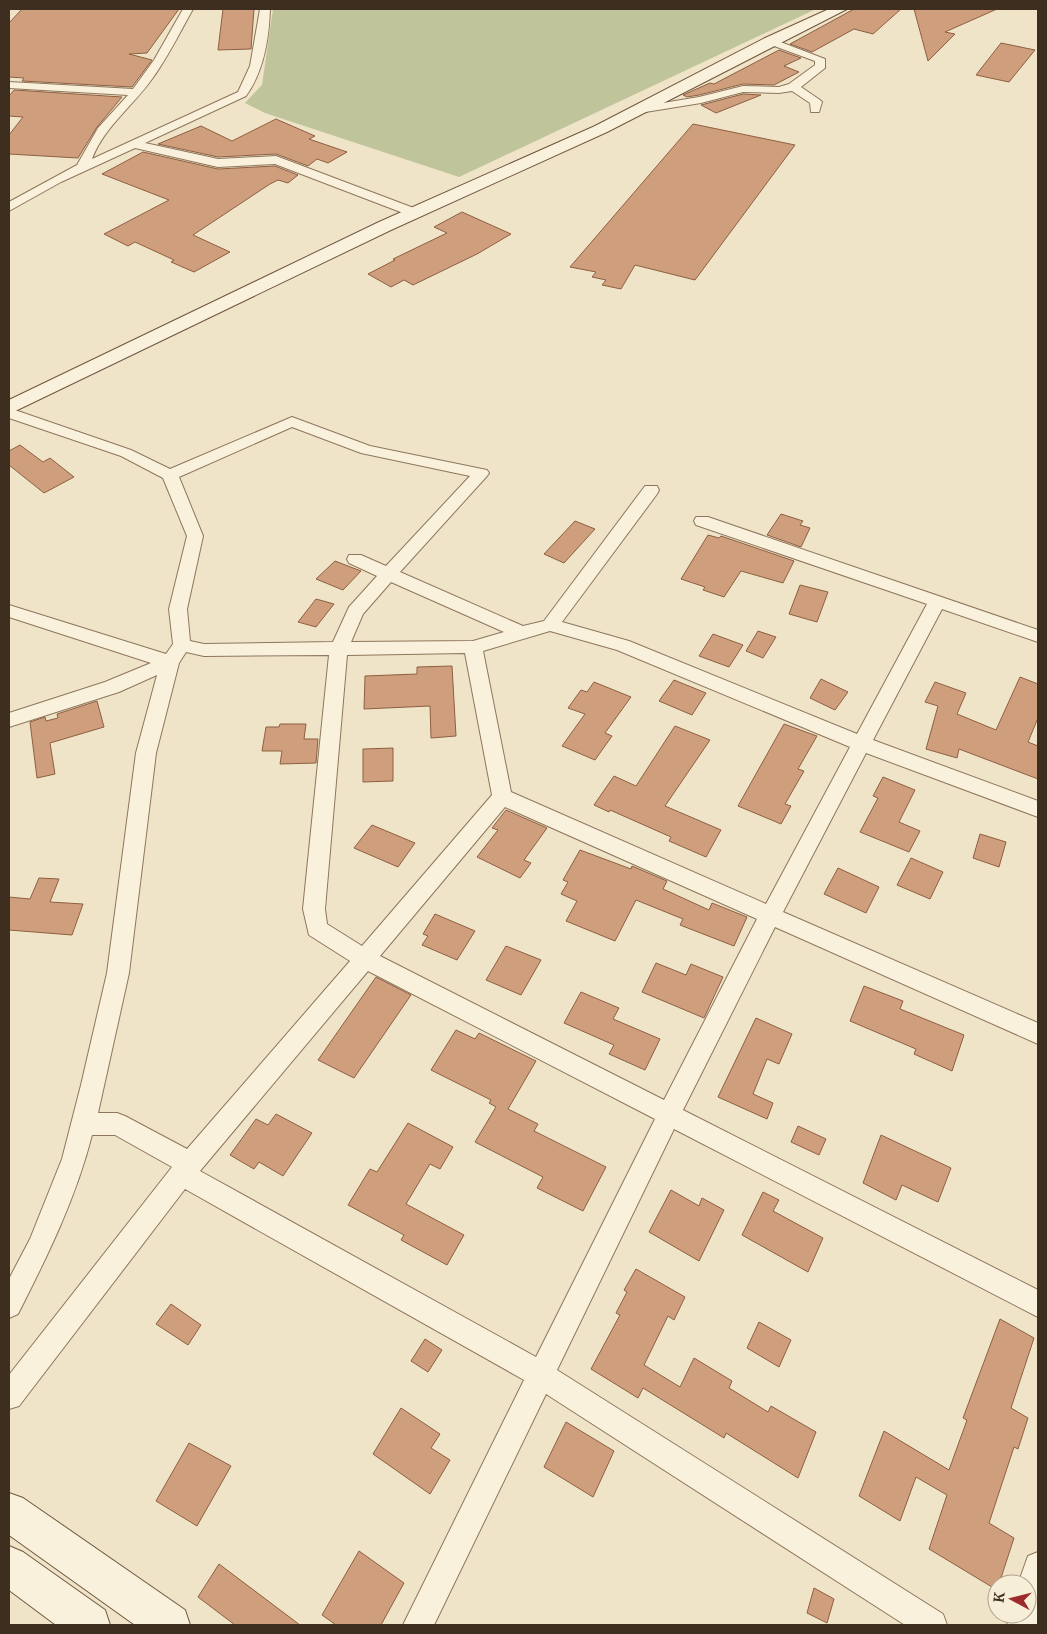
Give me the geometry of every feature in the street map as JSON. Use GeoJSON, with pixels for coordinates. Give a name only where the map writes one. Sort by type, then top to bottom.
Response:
{"type":"FeatureCollection","features":[{"type":"Feature","properties":{"kind":"main road"},"geometry":{"type":"LineString","coordinates":[[9,408],[415,213],[601,129],[770,41],[840,9]]}},
{"type":"Feature","properties":{"kind":"main road"},"geometry":{"type":"LineString","coordinates":[[9,1512],[170,1625]]}},
{"type":"Feature","properties":{"kind":"main road"},"geometry":{"type":"LineString","coordinates":[[9,1566],[90,1625]]}},
{"type":"Feature","properties":{"kind":"street"},"geometry":{"type":"LineString","coordinates":[[82,168],[86,154],[107,122],[150,75],[188,9]]}},
{"type":"Feature","properties":{"kind":"street"},"geometry":{"type":"LineString","coordinates":[[9,207],[82,168],[242,94],[248,87],[263,36],[265,9]]}},
{"type":"Feature","properties":{"kind":"street"},"geometry":{"type":"LineString","coordinates":[[633,111],[701,100],[735,90],[779,90],[793,87],[821,66],[820,59],[770,41]]}},
{"type":"Feature","properties":{"kind":"street"},"geometry":{"type":"LineString","coordinates":[[9,86],[136,92]]}},
{"type":"Feature","properties":{"kind":"street"},"geometry":{"type":"LineString","coordinates":[[793,87],[810,96],[816,102],[815,110]]}},
{"type":"Feature","properties":{"kind":"street"},"geometry":{"type":"LineString","coordinates":[[135,144],[218,162],[276,160],[415,213]]}},
{"type":"Feature","properties":{"kind":"street"},"geometry":{"type":"LineString","coordinates":[[9,413],[126,453],[170,475],[195,536],[178,609],[176,654],[146,753],[118,973],[74,1159],[39,1248],[9,1305]]}},
{"type":"Feature","properties":{"kind":"street"},"geometry":{"type":"LineString","coordinates":[[170,475],[292,422],[366,450],[481,473],[355,611],[339,649],[314,909],[317,929],[365,959],[1038,1304]]}},
{"type":"Feature","properties":{"kind":"street"},"geometry":{"type":"LineString","coordinates":[[550,625],[650,490]]}},
{"type":"Feature","properties":{"kind":"street"},"geometry":{"type":"LineString","coordinates":[[702,521],[1038,636]]}},
{"type":"Feature","properties":{"kind":"street"},"geometry":{"type":"LineString","coordinates":[[356,558],[522,633]]}},
{"type":"Feature","properties":{"kind":"street"},"geometry":{"type":"LineString","coordinates":[[418,1625],[669,1115],[770,915],[860,743],[937,602]]}},
{"type":"Feature","properties":{"kind":"street"},"geometry":{"type":"LineString","coordinates":[[9,611],[176,654]]}},
{"type":"Feature","properties":{"kind":"street"},"geometry":{"type":"LineString","coordinates":[[9,720],[112,687],[176,654],[204,650],[473,647],[550,625],[623,645],[860,743],[1038,809]]}},
{"type":"Feature","properties":{"kind":"street"},"geometry":{"type":"LineString","coordinates":[[473,647],[502,797]]}},
{"type":"Feature","properties":{"kind":"street"},"geometry":{"type":"LineString","coordinates":[[502,797],[1038,1034]]}},
{"type":"Feature","properties":{"kind":"street"},"geometry":{"type":"LineString","coordinates":[[9,1396],[186,1169],[502,797]]}},
{"type":"Feature","properties":{"kind":"street"},"geometry":{"type":"LineString","coordinates":[[82,1124],[117,1124],[147,1139],[186,1169],[541,1375],[932,1625]]}},
{"type":"Feature","properties":{"kind":"green space"},"geometry":{"type":"Polygon","coordinates":[[[273,9],[816,9],[459,177],[265,113],[245,103],[262,85],[273,9]]]}},
{"type":"Feature","properties":{"kind":"building"},"geometry":{"type":"Polygon","coordinates":[[[22,9],[179,9],[147,53],[129,54],[152,60],[132,87],[22,81],[24,78],[9,77],[9,23],[22,9]]]}},
{"type":"Feature","properties":{"kind":"building"},"geometry":{"type":"Polygon","coordinates":[[[223,9],[254,9],[251,49],[218,50],[223,9]]]}},
{"type":"Feature","properties":{"kind":"building"},"geometry":{"type":"Polygon","coordinates":[[[854,9],[901,9],[873,34],[854,29],[812,52],[790,44],[854,9]]]}},
{"type":"Feature","properties":{"kind":"building"},"geometry":{"type":"Polygon","coordinates":[[[914,9],[997,9],[945,32],[955,34],[928,61],[914,9]]]}},
{"type":"Feature","properties":{"kind":"building"},"geometry":{"type":"Polygon","coordinates":[[[1001,43],[1035,50],[1009,82],[976,75],[1001,43]]]}},
{"type":"Feature","properties":{"kind":"building"},"geometry":{"type":"Polygon","coordinates":[[[779,50],[801,58],[784,66],[799,72],[774,85],[743,84],[699,95],[687,97],[683,95],[710,83],[714,84],[779,50]]]}},
{"type":"Feature","properties":{"kind":"building"},"geometry":{"type":"Polygon","coordinates":[[[14,90],[122,97],[97,127],[78,158],[9,154],[9,135],[23,117],[9,116],[9,96],[14,90]]]}},
{"type":"Feature","properties":{"kind":"building"},"geometry":{"type":"Polygon","coordinates":[[[743,94],[761,95],[716,113],[701,105],[743,94]]]}},
{"type":"Feature","properties":{"kind":"building"},"geometry":{"type":"Polygon","coordinates":[[[276,119],[315,136],[309,139],[347,152],[328,163],[317,159],[308,166],[276,154],[218,157],[158,144],[201,126],[232,141],[276,119]]]}},
{"type":"Feature","properties":{"kind":"building"},"geometry":{"type":"Polygon","coordinates":[[[693,124],[795,145],[695,280],[635,265],[621,289],[602,285],[606,280],[592,277],[596,272],[570,267],[693,124]]]}},
{"type":"Feature","properties":{"kind":"building"},"geometry":{"type":"Polygon","coordinates":[[[143,152],[218,169],[275,166],[298,175],[288,183],[278,180],[270,184],[193,235],[230,252],[194,272],[171,262],[174,260],[135,242],[128,246],[104,234],[169,200],[102,174],[143,152]]]}},
{"type":"Feature","properties":{"kind":"building"},"geometry":{"type":"Polygon","coordinates":[[[462,212],[511,234],[477,254],[413,285],[404,280],[391,287],[368,274],[395,260],[393,259],[447,233],[434,227],[462,212]]]}},
{"type":"Feature","properties":{"kind":"building"},"geometry":{"type":"Polygon","coordinates":[[[20,445],[43,462],[50,458],[74,477],[44,493],[9,465],[9,451],[20,445]]]}},
{"type":"Feature","properties":{"kind":"building"},"geometry":{"type":"Polygon","coordinates":[[[781,514],[803,521],[800,525],[810,528],[801,547],[767,535],[781,514]]]}},
{"type":"Feature","properties":{"kind":"building"},"geometry":{"type":"Polygon","coordinates":[[[575,521],[595,529],[564,563],[544,554],[575,521]]]}},
{"type":"Feature","properties":{"kind":"building"},"geometry":{"type":"Polygon","coordinates":[[[708,535],[719,538],[721,536],[794,561],[783,583],[741,571],[724,597],[703,590],[705,587],[681,579],[708,535]]]}},
{"type":"Feature","properties":{"kind":"building"},"geometry":{"type":"Polygon","coordinates":[[[335,561],[361,571],[343,590],[316,579],[335,561]]]}},
{"type":"Feature","properties":{"kind":"building"},"geometry":{"type":"Polygon","coordinates":[[[800,585],[828,592],[817,622],[789,614],[800,585]]]}},
{"type":"Feature","properties":{"kind":"building"},"geometry":{"type":"Polygon","coordinates":[[[316,599],[334,604],[316,627],[298,622],[316,599]]]}},
{"type":"Feature","properties":{"kind":"building"},"geometry":{"type":"Polygon","coordinates":[[[758,631],[776,637],[763,658],[746,651],[758,631]]]}},
{"type":"Feature","properties":{"kind":"building"},"geometry":{"type":"Polygon","coordinates":[[[713,634],[743,645],[729,667],[699,656],[713,634]]]}},
{"type":"Feature","properties":{"kind":"building"},"geometry":{"type":"Polygon","coordinates":[[[452,666],[456,736],[431,738],[430,706],[364,709],[365,676],[417,674],[417,667],[452,666]]]}},
{"type":"Feature","properties":{"kind":"building"},"geometry":{"type":"Polygon","coordinates":[[[1020,677],[1038,684],[1038,718],[1028,742],[1038,746],[1038,779],[959,749],[957,758],[926,749],[938,706],[925,702],[935,682],[966,693],[957,714],[996,730],[1020,677]]]}},
{"type":"Feature","properties":{"kind":"building"},"geometry":{"type":"Polygon","coordinates":[[[821,679],[848,692],[835,710],[810,698],[821,679]]]}},
{"type":"Feature","properties":{"kind":"building"},"geometry":{"type":"Polygon","coordinates":[[[674,680],[706,693],[692,715],[659,701],[674,680]]]}},
{"type":"Feature","properties":{"kind":"building"},"geometry":{"type":"Polygon","coordinates":[[[594,682],[631,697],[605,733],[612,736],[595,760],[562,746],[585,714],[568,708],[581,690],[587,692],[594,682]]]}},
{"type":"Feature","properties":{"kind":"building"},"geometry":{"type":"Polygon","coordinates":[[[97,701],[104,727],[50,743],[55,774],[37,778],[30,722],[45,717],[46,721],[58,718],[57,714],[97,701]]]}},
{"type":"Feature","properties":{"kind":"building"},"geometry":{"type":"Polygon","coordinates":[[[280,724],[306,724],[304,739],[318,739],[316,763],[280,764],[282,751],[262,751],[266,727],[279,727],[280,724]]]}},
{"type":"Feature","properties":{"kind":"building"},"geometry":{"type":"Polygon","coordinates":[[[784,724],[817,736],[798,769],[804,771],[785,804],[791,806],[781,824],[738,806],[784,724]]]}},
{"type":"Feature","properties":{"kind":"building"},"geometry":{"type":"Polygon","coordinates":[[[675,726],[710,740],[665,806],[721,830],[706,857],[669,841],[671,837],[610,810],[609,812],[594,805],[614,776],[636,786],[675,726]]]}},
{"type":"Feature","properties":{"kind":"building"},"geometry":{"type":"Polygon","coordinates":[[[393,748],[393,781],[363,782],[363,749],[393,748]]]}},
{"type":"Feature","properties":{"kind":"building"},"geometry":{"type":"Polygon","coordinates":[[[883,777],[915,790],[899,822],[920,831],[909,852],[860,832],[878,798],[873,796],[883,777]]]}},
{"type":"Feature","properties":{"kind":"building"},"geometry":{"type":"Polygon","coordinates":[[[506,810],[547,828],[524,860],[531,863],[520,878],[477,857],[498,830],[492,828],[506,810]]]}},
{"type":"Feature","properties":{"kind":"building"},"geometry":{"type":"Polygon","coordinates":[[[372,825],[415,843],[398,867],[354,848],[372,825]]]}},
{"type":"Feature","properties":{"kind":"building"},"geometry":{"type":"Polygon","coordinates":[[[980,834],[1006,842],[999,867],[973,858],[980,834]]]}},
{"type":"Feature","properties":{"kind":"building"},"geometry":{"type":"Polygon","coordinates":[[[580,850],[631,869],[632,866],[667,881],[663,889],[709,910],[712,903],[747,917],[734,946],[680,925],[683,919],[636,900],[615,941],[566,921],[577,901],[561,894],[568,882],[563,880],[580,850]]]}},
{"type":"Feature","properties":{"kind":"building"},"geometry":{"type":"Polygon","coordinates":[[[911,858],[943,872],[930,899],[897,885],[911,858]]]}},
{"type":"Feature","properties":{"kind":"building"},"geometry":{"type":"Polygon","coordinates":[[[838,868],[879,887],[866,913],[824,894],[838,868]]]}},
{"type":"Feature","properties":{"kind":"building"},"geometry":{"type":"Polygon","coordinates":[[[39,878],[59,879],[50,902],[83,904],[72,935],[9,930],[9,897],[30,899],[39,878]]]}},
{"type":"Feature","properties":{"kind":"building"},"geometry":{"type":"Polygon","coordinates":[[[435,914],[475,931],[457,960],[422,945],[428,936],[423,934],[435,914]]]}},
{"type":"Feature","properties":{"kind":"building"},"geometry":{"type":"Polygon","coordinates":[[[506,946],[541,960],[521,995],[486,980],[506,946]]]}},
{"type":"Feature","properties":{"kind":"building"},"geometry":{"type":"Polygon","coordinates":[[[656,963],[686,975],[691,964],[723,977],[704,1018],[642,992],[656,963]]]}},
{"type":"Feature","properties":{"kind":"building"},"geometry":{"type":"Polygon","coordinates":[[[376,977],[411,995],[354,1078],[318,1060],[376,977]]]}},
{"type":"Feature","properties":{"kind":"building"},"geometry":{"type":"Polygon","coordinates":[[[864,986],[903,1001],[900,1009],[964,1035],[952,1071],[914,1054],[916,1049],[850,1021],[864,986]]]}},
{"type":"Feature","properties":{"kind":"building"},"geometry":{"type":"Polygon","coordinates":[[[581,992],[619,1008],[613,1019],[660,1039],[645,1070],[609,1054],[614,1045],[564,1023],[581,992]]]}},
{"type":"Feature","properties":{"kind":"building"},"geometry":{"type":"Polygon","coordinates":[[[756,1018],[792,1034],[779,1064],[767,1059],[753,1094],[773,1103],[767,1119],[718,1097],[756,1018]]]}},
{"type":"Feature","properties":{"kind":"building"},"geometry":{"type":"Polygon","coordinates":[[[456,1030],[475,1039],[479,1033],[536,1061],[508,1109],[538,1124],[534,1131],[606,1167],[583,1211],[537,1188],[543,1177],[475,1142],[496,1107],[489,1103],[491,1100],[431,1070],[456,1030]]]}},
{"type":"Feature","properties":{"kind":"building"},"geometry":{"type":"Polygon","coordinates":[[[276,1114],[312,1133],[283,1176],[259,1162],[254,1169],[230,1155],[256,1119],[268,1125],[276,1114]]]}},
{"type":"Feature","properties":{"kind":"building"},"geometry":{"type":"Polygon","coordinates":[[[408,1123],[453,1147],[440,1169],[430,1164],[406,1204],[464,1235],[447,1265],[401,1240],[404,1235],[348,1205],[370,1169],[377,1172],[408,1123]]]}},
{"type":"Feature","properties":{"kind":"building"},"geometry":{"type":"Polygon","coordinates":[[[798,1126],[826,1139],[819,1155],[791,1142],[798,1126]]]}},
{"type":"Feature","properties":{"kind":"building"},"geometry":{"type":"Polygon","coordinates":[[[881,1135],[951,1168],[938,1202],[902,1185],[896,1200],[863,1183],[881,1135]]]}},
{"type":"Feature","properties":{"kind":"building"},"geometry":{"type":"Polygon","coordinates":[[[671,1190],[699,1206],[702,1198],[724,1210],[699,1261],[649,1232],[671,1190]]]}},
{"type":"Feature","properties":{"kind":"building"},"geometry":{"type":"Polygon","coordinates":[[[763,1192],[779,1200],[773,1211],[823,1238],[808,1272],[742,1235],[763,1192]]]}},
{"type":"Feature","properties":{"kind":"building"},"geometry":{"type":"Polygon","coordinates":[[[636,1269],[685,1297],[674,1320],[668,1316],[644,1365],[680,1387],[694,1358],[732,1381],[729,1388],[768,1412],[771,1406],[816,1432],[798,1478],[726,1433],[724,1438],[643,1388],[638,1398],[591,1369],[620,1315],[616,1313],[627,1292],[624,1290],[636,1269]]]}},
{"type":"Feature","properties":{"kind":"building"},"geometry":{"type":"Polygon","coordinates":[[[171,1304],[201,1325],[188,1345],[156,1324],[171,1304]]]}},
{"type":"Feature","properties":{"kind":"building"},"geometry":{"type":"Polygon","coordinates":[[[1000,1319],[1034,1338],[1011,1408],[1028,1418],[1018,1449],[1014,1447],[989,1523],[1014,1538],[1002,1574],[987,1574],[987,1584],[929,1549],[947,1495],[916,1477],[900,1521],[859,1496],[884,1431],[949,1470],[967,1420],[963,1418],[1000,1319]]]}},
{"type":"Feature","properties":{"kind":"building"},"geometry":{"type":"Polygon","coordinates":[[[759,1322],[791,1340],[779,1367],[747,1348],[759,1322]]]}},
{"type":"Feature","properties":{"kind":"building"},"geometry":{"type":"Polygon","coordinates":[[[425,1339],[442,1350],[428,1372],[411,1361],[425,1339]]]}},
{"type":"Feature","properties":{"kind":"building"},"geometry":{"type":"Polygon","coordinates":[[[401,1408],[440,1434],[431,1448],[450,1460],[430,1494],[373,1454],[401,1408]]]}},
{"type":"Feature","properties":{"kind":"building"},"geometry":{"type":"Polygon","coordinates":[[[566,1422],[614,1451],[593,1497],[544,1467],[566,1422]]]}},
{"type":"Feature","properties":{"kind":"building"},"geometry":{"type":"Polygon","coordinates":[[[189,1443],[231,1466],[197,1526],[156,1501],[189,1443]]]}},
{"type":"Feature","properties":{"kind":"building"},"geometry":{"type":"Polygon","coordinates":[[[359,1551],[404,1583],[381,1625],[336,1625],[322,1615],[359,1551]]]}},
{"type":"Feature","properties":{"kind":"building"},"geometry":{"type":"Polygon","coordinates":[[[219,1564],[300,1625],[235,1625],[198,1597],[219,1564]]]}},
{"type":"Feature","properties":{"kind":"building"},"geometry":{"type":"Polygon","coordinates":[[[814,1588],[834,1599],[827,1623],[807,1613],[814,1588]]]}}]}
